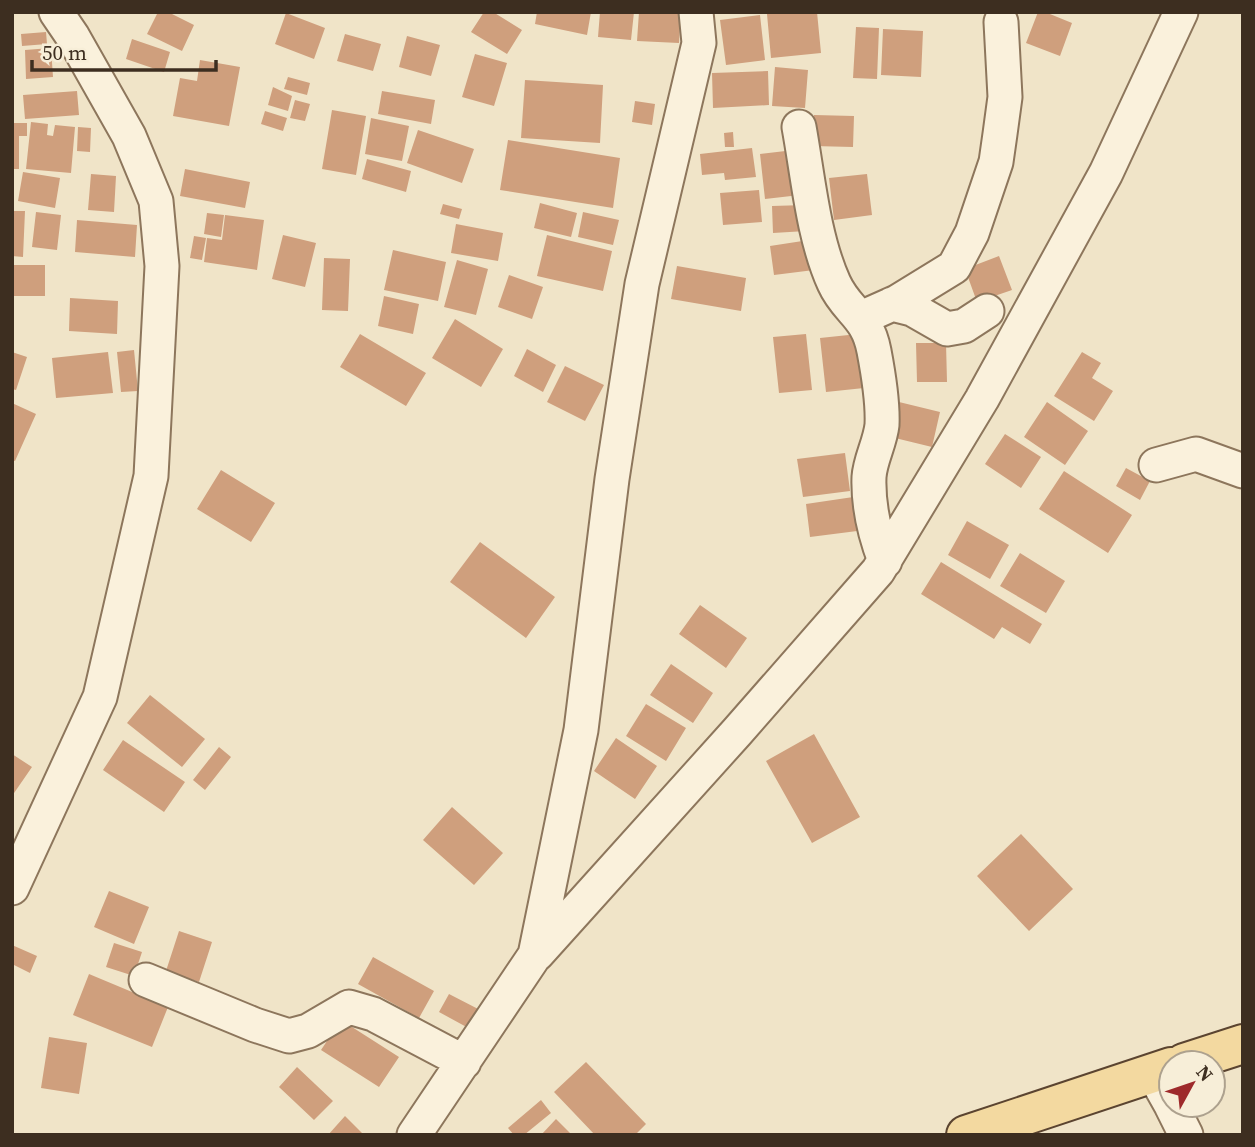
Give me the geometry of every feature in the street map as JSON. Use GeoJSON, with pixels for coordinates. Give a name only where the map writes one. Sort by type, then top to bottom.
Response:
{"type":"FeatureCollection","features":[{"type":"Feature","properties":{"kind":"main road"},"geometry":{"type":"LineString","coordinates":[[1227,1053],[1243,1044]]}},
{"type":"Feature","properties":{"kind":"main road"},"geometry":{"type":"LineString","coordinates":[[966,1135],[1157,1086]]}},
{"type":"Feature","properties":{"kind":"street"},"geometry":{"type":"LineString","coordinates":[[12,888],[100,697],[151,476],[162,266],[156,201],[130,136],[56,12]]}},
{"type":"Feature","properties":{"kind":"street"},"geometry":{"type":"LineString","coordinates":[[535,955],[581,730],[612,480],[642,284],[698,43],[696,12]]}},
{"type":"Feature","properties":{"kind":"street"},"geometry":{"type":"LineString","coordinates":[[414,1135],[535,955],[737,732],[885,561],[982,399],[1106,173],[1181,12]]}},
{"type":"Feature","properties":{"kind":"street"},"geometry":{"type":"LineString","coordinates":[[861,318],[892,304],[954,267],[971,233],[996,162],[1000,134],[1005,97],[1001,22]]}},
{"type":"Feature","properties":{"kind":"street"},"geometry":{"type":"LineString","coordinates":[[799,127],[821,242],[834,283],[844,300],[869,329],[874,351],[882,424],[869,475],[876,538],[885,561]]}},
{"type":"Feature","properties":{"kind":"street"},"geometry":{"type":"LineString","coordinates":[[892,304],[912,309],[947,329],[964,326],[987,311]]}},
{"type":"Feature","properties":{"kind":"street"},"geometry":{"type":"LineString","coordinates":[[1156,465],[1196,454],[1243,471]]}},
{"type":"Feature","properties":{"kind":"street"},"geometry":{"type":"LineString","coordinates":[[146,980],[255,1025],[289,1036],[309,1031],[349,1007],[373,1014],[464,1062]]}},
{"type":"Feature","properties":{"kind":"building"},"geometry":{"type":"Polygon","coordinates":[[[158,12],[168,12],[194,25],[182,51],[147,34],[158,12]]]}},
{"type":"Feature","properties":{"kind":"building"},"geometry":{"type":"Polygon","coordinates":[[[484,12],[493,12],[522,30],[507,54],[471,32],[484,12]]]}},
{"type":"Feature","properties":{"kind":"building"},"geometry":{"type":"Polygon","coordinates":[[[537,12],[591,12],[587,35],[535,24],[537,12]]]}},
{"type":"Feature","properties":{"kind":"building"},"geometry":{"type":"Polygon","coordinates":[[[600,12],[634,12],[631,40],[598,37],[600,12]]]}},
{"type":"Feature","properties":{"kind":"building"},"geometry":{"type":"Polygon","coordinates":[[[639,12],[681,12],[679,43],[637,41],[639,12]]]}},
{"type":"Feature","properties":{"kind":"building"},"geometry":{"type":"Polygon","coordinates":[[[817,12],[821,53],[771,58],[767,14],[817,12]]]}},
{"type":"Feature","properties":{"kind":"building"},"geometry":{"type":"Polygon","coordinates":[[[1038,12],[1045,12],[1072,23],[1060,56],[1026,43],[1038,12]]]}},
{"type":"Feature","properties":{"kind":"building"},"geometry":{"type":"Polygon","coordinates":[[[286,13],[325,28],[314,59],[275,44],[286,13]]]}},
{"type":"Feature","properties":{"kind":"building"},"geometry":{"type":"Polygon","coordinates":[[[760,15],[765,60],[726,65],[720,20],[760,15]]]}},
{"type":"Feature","properties":{"kind":"building"},"geometry":{"type":"Polygon","coordinates":[[[856,27],[879,28],[877,79],[853,78],[856,27]]]}},
{"type":"Feature","properties":{"kind":"building"},"geometry":{"type":"Polygon","coordinates":[[[883,29],[923,31],[921,77],[881,75],[883,29]]]}},
{"type":"Feature","properties":{"kind":"building"},"geometry":{"type":"Polygon","coordinates":[[[46,32],[47,44],[22,46],[21,34],[46,32]]]}},
{"type":"Feature","properties":{"kind":"building"},"geometry":{"type":"Polygon","coordinates":[[[345,34],[381,44],[373,71],[337,61],[345,34]]]}},
{"type":"Feature","properties":{"kind":"building"},"geometry":{"type":"Polygon","coordinates":[[[407,36],[440,45],[431,76],[399,67],[407,36]]]}},
{"type":"Feature","properties":{"kind":"building"},"geometry":{"type":"Polygon","coordinates":[[[132,39],[170,52],[164,72],[126,59],[132,39]]]}},
{"type":"Feature","properties":{"kind":"building"},"geometry":{"type":"Polygon","coordinates":[[[51,48],[53,77],[26,79],[25,50],[51,48]]]}},
{"type":"Feature","properties":{"kind":"building"},"geometry":{"type":"Polygon","coordinates":[[[475,54],[507,63],[494,106],[462,97],[475,54]]]}},
{"type":"Feature","properties":{"kind":"building"},"geometry":{"type":"Polygon","coordinates":[[[200,60],[240,67],[229,126],[173,116],[180,78],[197,81],[200,60]]]}},
{"type":"Feature","properties":{"kind":"building"},"geometry":{"type":"Polygon","coordinates":[[[775,67],[808,70],[805,108],[772,106],[775,67]]]}},
{"type":"Feature","properties":{"kind":"building"},"geometry":{"type":"Polygon","coordinates":[[[768,71],[769,105],[713,108],[712,73],[768,71]]]}},
{"type":"Feature","properties":{"kind":"building"},"geometry":{"type":"Polygon","coordinates":[[[288,77],[310,83],[307,95],[284,89],[288,77]]]}},
{"type":"Feature","properties":{"kind":"building"},"geometry":{"type":"Polygon","coordinates":[[[525,80],[603,85],[600,143],[521,138],[525,80]]]}},
{"type":"Feature","properties":{"kind":"building"},"geometry":{"type":"Polygon","coordinates":[[[273,87],[292,96],[288,111],[268,105],[273,87]]]}},
{"type":"Feature","properties":{"kind":"building"},"geometry":{"type":"Polygon","coordinates":[[[77,91],[79,115],[25,119],[23,95],[77,91]]]}},
{"type":"Feature","properties":{"kind":"building"},"geometry":{"type":"Polygon","coordinates":[[[382,91],[435,100],[431,124],[378,114],[382,91]]]}},
{"type":"Feature","properties":{"kind":"building"},"geometry":{"type":"Polygon","coordinates":[[[295,100],[310,104],[305,121],[290,118],[295,100]]]}},
{"type":"Feature","properties":{"kind":"building"},"geometry":{"type":"Polygon","coordinates":[[[635,101],[655,104],[652,125],[632,122],[635,101]]]}},
{"type":"Feature","properties":{"kind":"building"},"geometry":{"type":"Polygon","coordinates":[[[332,110],[366,116],[356,175],[322,169],[332,110]]]}},
{"type":"Feature","properties":{"kind":"building"},"geometry":{"type":"Polygon","coordinates":[[[265,111],[287,118],[283,131],[261,124],[265,111]]]}},
{"type":"Feature","properties":{"kind":"building"},"geometry":{"type":"Polygon","coordinates":[[[814,115],[854,116],[853,147],[813,146],[814,115]]]}},
{"type":"Feature","properties":{"kind":"building"},"geometry":{"type":"Polygon","coordinates":[[[371,118],[409,126],[402,161],[365,154],[371,118]]]}},
{"type":"Feature","properties":{"kind":"building"},"geometry":{"type":"Polygon","coordinates":[[[31,122],[48,124],[47,135],[53,136],[55,125],[75,127],[71,173],[26,169],[31,122]]]}},
{"type":"Feature","properties":{"kind":"building"},"geometry":{"type":"Polygon","coordinates":[[[12,123],[27,123],[27,136],[19,136],[19,169],[12,169],[12,123]]]}},
{"type":"Feature","properties":{"kind":"building"},"geometry":{"type":"Polygon","coordinates":[[[78,127],[91,128],[90,152],[77,151],[78,127]]]}},
{"type":"Feature","properties":{"kind":"building"},"geometry":{"type":"Polygon","coordinates":[[[418,130],[474,149],[462,183],[407,163],[418,130]]]}},
{"type":"Feature","properties":{"kind":"building"},"geometry":{"type":"Polygon","coordinates":[[[733,132],[734,147],[725,147],[724,133],[733,132]]]}},
{"type":"Feature","properties":{"kind":"building"},"geometry":{"type":"Polygon","coordinates":[[[508,140],[620,158],[613,208],[500,190],[508,140]]]}},
{"type":"Feature","properties":{"kind":"building"},"geometry":{"type":"Polygon","coordinates":[[[752,148],[756,177],[725,180],[724,173],[702,175],[700,154],[752,148]]]}},
{"type":"Feature","properties":{"kind":"building"},"geometry":{"type":"Polygon","coordinates":[[[794,150],[800,195],[765,199],[760,154],[794,150]]]}},
{"type":"Feature","properties":{"kind":"building"},"geometry":{"type":"Polygon","coordinates":[[[367,159],[411,171],[406,192],[362,179],[367,159]]]}},
{"type":"Feature","properties":{"kind":"building"},"geometry":{"type":"Polygon","coordinates":[[[185,169],[250,182],[245,208],[180,196],[185,169]]]}},
{"type":"Feature","properties":{"kind":"building"},"geometry":{"type":"Polygon","coordinates":[[[23,172],[60,178],[55,208],[18,201],[23,172]]]}},
{"type":"Feature","properties":{"kind":"building"},"geometry":{"type":"Polygon","coordinates":[[[91,174],[116,176],[114,212],[88,210],[91,174]]]}},
{"type":"Feature","properties":{"kind":"building"},"geometry":{"type":"Polygon","coordinates":[[[867,174],[872,215],[834,220],[829,178],[867,174]]]}},
{"type":"Feature","properties":{"kind":"building"},"geometry":{"type":"Polygon","coordinates":[[[759,190],[762,222],[723,225],[720,193],[759,190]]]}},
{"type":"Feature","properties":{"kind":"building"},"geometry":{"type":"Polygon","coordinates":[[[540,203],[577,213],[571,237],[534,228],[540,203]]]}},
{"type":"Feature","properties":{"kind":"building"},"geometry":{"type":"Polygon","coordinates":[[[443,204],[462,209],[459,219],[440,214],[443,204]]]}},
{"type":"Feature","properties":{"kind":"building"},"geometry":{"type":"Polygon","coordinates":[[[805,205],[806,231],[773,233],[772,206],[805,205]]]}},
{"type":"Feature","properties":{"kind":"building"},"geometry":{"type":"Polygon","coordinates":[[[12,211],[25,211],[23,257],[12,256],[12,211]]]}},
{"type":"Feature","properties":{"kind":"building"},"geometry":{"type":"Polygon","coordinates":[[[36,212],[61,215],[57,250],[32,247],[36,212]]]}},
{"type":"Feature","properties":{"kind":"building"},"geometry":{"type":"Polygon","coordinates":[[[583,212],[619,220],[613,245],[578,237],[583,212]]]}},
{"type":"Feature","properties":{"kind":"building"},"geometry":{"type":"Polygon","coordinates":[[[207,213],[224,215],[221,237],[204,234],[207,213]]]}},
{"type":"Feature","properties":{"kind":"building"},"geometry":{"type":"Polygon","coordinates":[[[225,215],[264,220],[257,270],[204,262],[207,238],[222,240],[225,215]]]}},
{"type":"Feature","properties":{"kind":"building"},"geometry":{"type":"Polygon","coordinates":[[[77,220],[137,225],[135,257],[75,252],[77,220]]]}},
{"type":"Feature","properties":{"kind":"building"},"geometry":{"type":"Polygon","coordinates":[[[456,224],[503,233],[498,261],[451,253],[456,224]]]}},
{"type":"Feature","properties":{"kind":"building"},"geometry":{"type":"Polygon","coordinates":[[[283,235],[316,243],[305,287],[272,279],[283,235]]]}},
{"type":"Feature","properties":{"kind":"building"},"geometry":{"type":"Polygon","coordinates":[[[547,235],[612,251],[603,291],[537,276],[547,235]]]}},
{"type":"Feature","properties":{"kind":"building"},"geometry":{"type":"Polygon","coordinates":[[[194,236],[206,238],[202,260],[190,258],[194,236]]]}},
{"type":"Feature","properties":{"kind":"building"},"geometry":{"type":"Polygon","coordinates":[[[809,240],[814,270],[774,275],[770,246],[809,240]]]}},
{"type":"Feature","properties":{"kind":"building"},"geometry":{"type":"Polygon","coordinates":[[[393,250],[446,262],[438,301],[384,290],[393,250]]]}},
{"type":"Feature","properties":{"kind":"building"},"geometry":{"type":"Polygon","coordinates":[[[999,256],[1012,290],[977,302],[965,269],[999,256]]]}},
{"type":"Feature","properties":{"kind":"building"},"geometry":{"type":"Polygon","coordinates":[[[324,258],[350,259],[348,311],[322,310],[324,258]]]}},
{"type":"Feature","properties":{"kind":"building"},"geometry":{"type":"Polygon","coordinates":[[[457,260],[488,269],[476,315],[444,307],[457,260]]]}},
{"type":"Feature","properties":{"kind":"building"},"geometry":{"type":"Polygon","coordinates":[[[12,265],[45,265],[45,296],[12,296],[12,265]]]}},
{"type":"Feature","properties":{"kind":"building"},"geometry":{"type":"Polygon","coordinates":[[[677,266],[746,278],[741,311],[671,299],[677,266]]]}},
{"type":"Feature","properties":{"kind":"building"},"geometry":{"type":"Polygon","coordinates":[[[509,275],[543,287],[532,319],[498,307],[509,275]]]}},
{"type":"Feature","properties":{"kind":"building"},"geometry":{"type":"Polygon","coordinates":[[[384,296],[419,304],[413,334],[378,326],[384,296]]]}},
{"type":"Feature","properties":{"kind":"building"},"geometry":{"type":"Polygon","coordinates":[[[70,298],[118,301],[117,334],[69,331],[70,298]]]}},
{"type":"Feature","properties":{"kind":"building"},"geometry":{"type":"Polygon","coordinates":[[[455,319],[503,349],[481,387],[432,358],[455,319]]]}},
{"type":"Feature","properties":{"kind":"building"},"geometry":{"type":"Polygon","coordinates":[[[360,334],[426,373],[406,406],[340,367],[360,334]]]}},
{"type":"Feature","properties":{"kind":"building"},"geometry":{"type":"Polygon","coordinates":[[[806,334],[812,390],[779,393],[773,337],[806,334]]]}},
{"type":"Feature","properties":{"kind":"building"},"geometry":{"type":"Polygon","coordinates":[[[858,334],[864,388],[826,392],[820,338],[858,334]]]}},
{"type":"Feature","properties":{"kind":"building"},"geometry":{"type":"Polygon","coordinates":[[[916,343],[946,343],[947,382],[917,382],[916,343]]]}},
{"type":"Feature","properties":{"kind":"building"},"geometry":{"type":"Polygon","coordinates":[[[527,349],[556,365],[543,392],[514,376],[527,349]]]}},
{"type":"Feature","properties":{"kind":"building"},"geometry":{"type":"Polygon","coordinates":[[[134,350],[138,391],[121,392],[117,352],[134,350]]]}},
{"type":"Feature","properties":{"kind":"building"},"geometry":{"type":"Polygon","coordinates":[[[12,352],[27,357],[16,390],[12,389],[12,352]]]}},
{"type":"Feature","properties":{"kind":"building"},"geometry":{"type":"Polygon","coordinates":[[[108,352],[113,393],[56,398],[52,358],[108,352]]]}},
{"type":"Feature","properties":{"kind":"building"},"geometry":{"type":"Polygon","coordinates":[[[1082,352],[1101,363],[1092,378],[1113,391],[1094,421],[1054,396],[1082,352]]]}},
{"type":"Feature","properties":{"kind":"building"},"geometry":{"type":"Polygon","coordinates":[[[565,366],[604,385],[585,421],[547,402],[565,366]]]}},
{"type":"Feature","properties":{"kind":"building"},"geometry":{"type":"Polygon","coordinates":[[[899,402],[940,412],[932,447],[891,437],[899,402]]]}},
{"type":"Feature","properties":{"kind":"building"},"geometry":{"type":"Polygon","coordinates":[[[1047,402],[1088,431],[1065,465],[1024,437],[1047,402]]]}},
{"type":"Feature","properties":{"kind":"building"},"geometry":{"type":"Polygon","coordinates":[[[12,403],[36,414],[15,461],[12,460],[12,403]]]}},
{"type":"Feature","properties":{"kind":"building"},"geometry":{"type":"Polygon","coordinates":[[[1005,434],[1041,457],[1021,488],[985,464],[1005,434]]]}},
{"type":"Feature","properties":{"kind":"building"},"geometry":{"type":"Polygon","coordinates":[[[845,453],[850,491],[803,497],[797,459],[845,453]]]}},
{"type":"Feature","properties":{"kind":"building"},"geometry":{"type":"Polygon","coordinates":[[[1126,468],[1150,481],[1140,500],[1116,486],[1126,468]]]}},
{"type":"Feature","properties":{"kind":"building"},"geometry":{"type":"Polygon","coordinates":[[[221,470],[275,503],[251,542],[197,509],[221,470]]]}},
{"type":"Feature","properties":{"kind":"building"},"geometry":{"type":"Polygon","coordinates":[[[1064,471],[1132,515],[1108,553],[1039,509],[1064,471]]]}},
{"type":"Feature","properties":{"kind":"building"},"geometry":{"type":"Polygon","coordinates":[[[860,496],[865,530],[810,537],[806,504],[860,496]]]}},
{"type":"Feature","properties":{"kind":"building"},"geometry":{"type":"Polygon","coordinates":[[[967,521],[1009,545],[990,579],[948,555],[967,521]]]}},
{"type":"Feature","properties":{"kind":"building"},"geometry":{"type":"Polygon","coordinates":[[[480,542],[555,597],[526,638],[450,582],[480,542]]]}},
{"type":"Feature","properties":{"kind":"building"},"geometry":{"type":"Polygon","coordinates":[[[1020,553],[1065,581],[1046,613],[1000,586],[1020,553]]]}},
{"type":"Feature","properties":{"kind":"building"},"geometry":{"type":"Polygon","coordinates":[[[941,562],[1042,624],[1030,644],[1002,627],[994,639],[921,594],[941,562]]]}},
{"type":"Feature","properties":{"kind":"building"},"geometry":{"type":"Polygon","coordinates":[[[700,605],[747,638],[726,668],[679,634],[700,605]]]}},
{"type":"Feature","properties":{"kind":"building"},"geometry":{"type":"Polygon","coordinates":[[[671,664],[713,693],[693,723],[650,695],[671,664]]]}},
{"type":"Feature","properties":{"kind":"building"},"geometry":{"type":"Polygon","coordinates":[[[150,695],[205,739],[182,767],[127,723],[150,695]]]}},
{"type":"Feature","properties":{"kind":"building"},"geometry":{"type":"Polygon","coordinates":[[[646,704],[686,728],[666,761],[626,736],[646,704]]]}},
{"type":"Feature","properties":{"kind":"building"},"geometry":{"type":"Polygon","coordinates":[[[814,734],[860,817],[812,843],[766,761],[814,734]]]}},
{"type":"Feature","properties":{"kind":"building"},"geometry":{"type":"Polygon","coordinates":[[[616,738],[657,766],[635,799],[594,771],[616,738]]]}},
{"type":"Feature","properties":{"kind":"building"},"geometry":{"type":"Polygon","coordinates":[[[123,740],[185,782],[164,812],[103,770],[123,740]]]}},
{"type":"Feature","properties":{"kind":"building"},"geometry":{"type":"Polygon","coordinates":[[[219,747],[231,757],[205,790],[193,780],[219,747]]]}},
{"type":"Feature","properties":{"kind":"building"},"geometry":{"type":"Polygon","coordinates":[[[12,754],[32,767],[12,796],[12,754]]]}},
{"type":"Feature","properties":{"kind":"building"},"geometry":{"type":"Polygon","coordinates":[[[452,807],[503,853],[474,885],[423,840],[452,807]]]}},
{"type":"Feature","properties":{"kind":"building"},"geometry":{"type":"Polygon","coordinates":[[[1021,834],[1073,889],[1029,931],[977,876],[1021,834]]]}},
{"type":"Feature","properties":{"kind":"building"},"geometry":{"type":"Polygon","coordinates":[[[109,891],[149,907],[134,944],[94,927],[109,891]]]}},
{"type":"Feature","properties":{"kind":"building"},"geometry":{"type":"Polygon","coordinates":[[[179,931],[212,942],[199,982],[166,971],[179,931]]]}},
{"type":"Feature","properties":{"kind":"building"},"geometry":{"type":"Polygon","coordinates":[[[114,943],[142,952],[134,976],[106,967],[114,943]]]}},
{"type":"Feature","properties":{"kind":"building"},"geometry":{"type":"Polygon","coordinates":[[[12,945],[37,956],[30,973],[12,964],[12,945]]]}},
{"type":"Feature","properties":{"kind":"building"},"geometry":{"type":"Polygon","coordinates":[[[373,957],[434,991],[419,1018],[358,984],[373,957]]]}},
{"type":"Feature","properties":{"kind":"building"},"geometry":{"type":"Polygon","coordinates":[[[89,974],[168,1007],[152,1047],[73,1015],[89,974]]]}},
{"type":"Feature","properties":{"kind":"building"},"geometry":{"type":"Polygon","coordinates":[[[449,994],[482,1011],[472,1030],[439,1012],[449,994]]]}},
{"type":"Feature","properties":{"kind":"building"},"geometry":{"type":"Polygon","coordinates":[[[341,1020],[399,1057],[379,1087],[321,1050],[341,1020]]]}},
{"type":"Feature","properties":{"kind":"building"},"geometry":{"type":"Polygon","coordinates":[[[49,1037],[87,1043],[79,1094],[41,1088],[49,1037]]]}},
{"type":"Feature","properties":{"kind":"building"},"geometry":{"type":"Polygon","coordinates":[[[586,1062],[646,1124],[635,1135],[595,1135],[554,1092],[586,1062]]]}},
{"type":"Feature","properties":{"kind":"building"},"geometry":{"type":"Polygon","coordinates":[[[297,1067],[333,1101],[314,1120],[279,1087],[297,1067]]]}},
{"type":"Feature","properties":{"kind":"building"},"geometry":{"type":"Polygon","coordinates":[[[541,1100],[551,1113],[524,1135],[514,1135],[508,1128],[541,1100]]]}},
{"type":"Feature","properties":{"kind":"building"},"geometry":{"type":"Polygon","coordinates":[[[345,1116],[364,1135],[328,1135],[345,1116]]]}},
{"type":"Feature","properties":{"kind":"building"},"geometry":{"type":"Polygon","coordinates":[[[556,1119],[572,1135],[541,1135],[556,1119]]]}}]}
